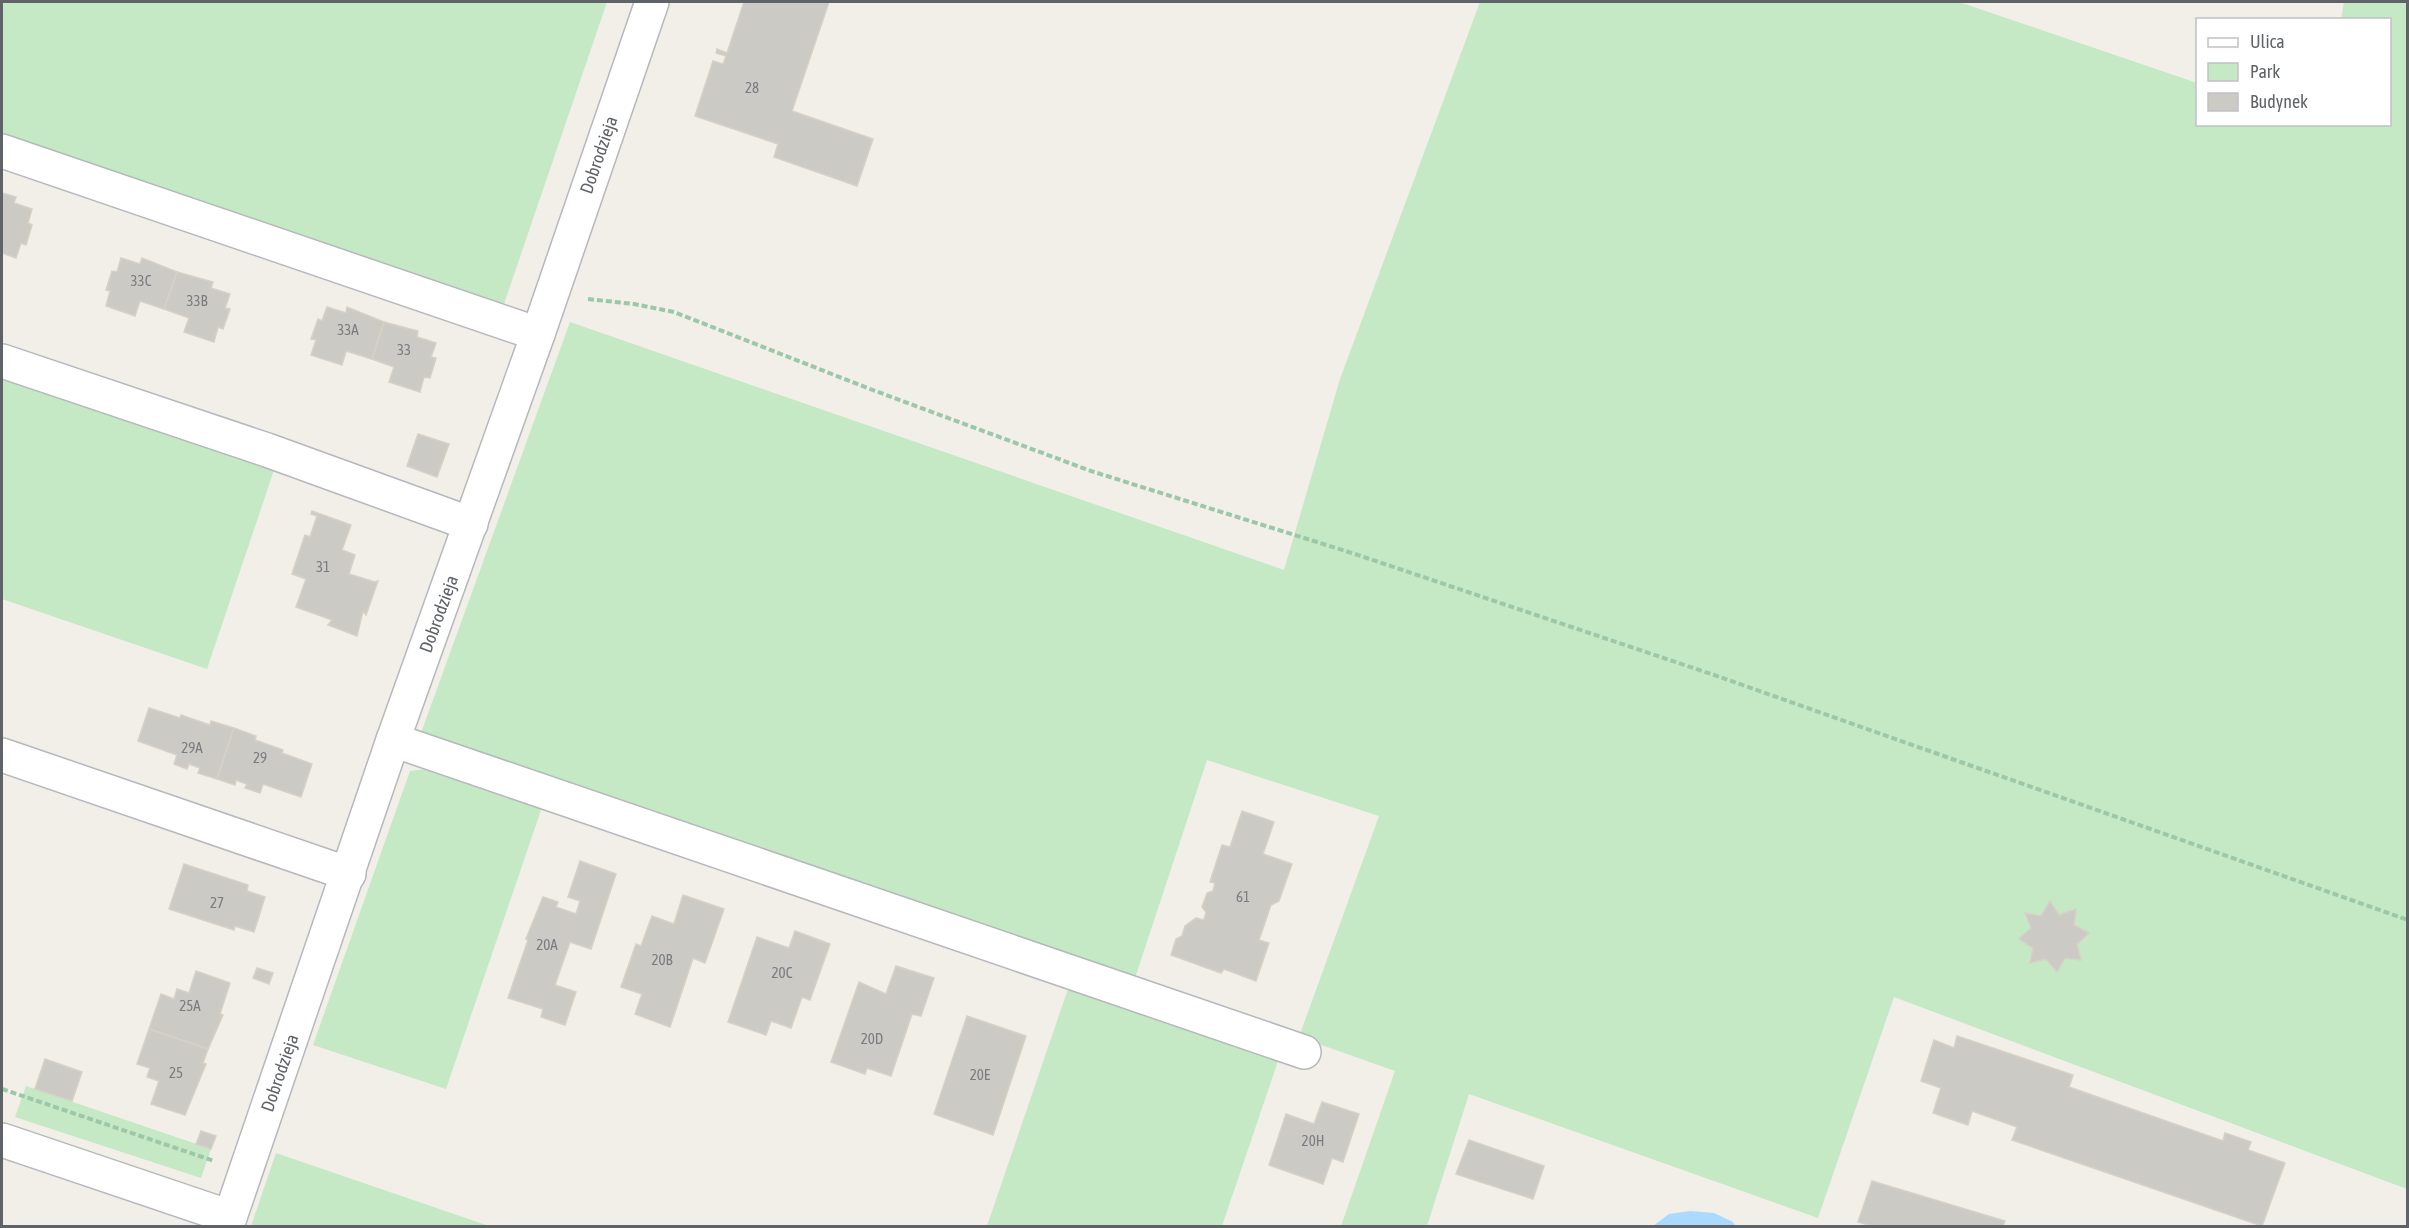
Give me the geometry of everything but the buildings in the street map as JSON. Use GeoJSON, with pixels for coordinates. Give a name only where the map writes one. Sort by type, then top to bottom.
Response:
{"type":"FeatureCollection","features":[{"type":"Feature","properties":{"kind":"street","name":"Dobrodzieja"},"geometry":{"type":"LineString","coordinates":[[229,1222],[393,740],[538,334],[652,2]]}},
{"type":"Feature","properties":{"kind":"street"},"geometry":{"type":"LineString","coordinates":[[2,151],[538,334]]}},
{"type":"Feature","properties":{"kind":"street"},"geometry":{"type":"LineString","coordinates":[[2,362],[267,450],[471,524]]}},
{"type":"Feature","properties":{"kind":"street"},"geometry":{"type":"LineString","coordinates":[[393,740],[1304,1052]]}},
{"type":"Feature","properties":{"kind":"street"},"geometry":{"type":"LineString","coordinates":[[2,755],[349,874]]}},
{"type":"Feature","properties":{"kind":"street"},"geometry":{"type":"LineString","coordinates":[[2,1140],[229,1222]]}},
{"type":"Feature","properties":{"kind":"path"},"geometry":{"type":"LineString","coordinates":[[551,296],[634,304],[674,312],[847,380],[1091,471],[1355,554],[1720,676],[2408,920]]}},
{"type":"Feature","properties":{"kind":"path"},"geometry":{"type":"LineString","coordinates":[[2,1089],[246,1172]]}},
{"type":"Feature","properties":{"kind":"green space"},"geometry":{"type":"Polygon","coordinates":[[[2,2],[607,2],[504,304],[2,135],[2,2]]]}},
{"type":"Feature","properties":{"kind":"green space"},"geometry":{"type":"Polygon","coordinates":[[[1480,2],[1959,2],[2196,83],[2196,126],[2325,127],[2391,126],[2391,18],[2341,18],[2344,2],[2407,2],[2407,1189],[1894,997],[1818,1218],[1469,1094],[1427,1226],[1341,1226],[1395,1071],[1299,1037],[1379,816],[1207,760],[1134,981],[421,733],[570,322],[1284,570],[1340,379],[1480,2]]]}},
{"type":"Feature","properties":{"kind":"green space"},"geometry":{"type":"Polygon","coordinates":[[[2,377],[274,470],[207,669],[2,599],[2,377]]]}},
{"type":"Feature","properties":{"kind":"green space"},"geometry":{"type":"Polygon","coordinates":[[[424,769],[542,807],[446,1089],[313,1045],[410,771],[424,769]]]}},
{"type":"Feature","properties":{"kind":"green space"},"geometry":{"type":"Polygon","coordinates":[[[1069,986],[1279,1058],[1222,1226],[987,1226],[1069,986]]]}},
{"type":"Feature","properties":{"kind":"green space"},"geometry":{"type":"Polygon","coordinates":[[[26,1086],[211,1149],[201,1178],[15,1117],[26,1086]]]}},
{"type":"Feature","properties":{"kind":"green space"},"geometry":{"type":"Polygon","coordinates":[[[276,1153],[489,1226],[251,1226],[276,1153]]]}},
{"type":"Feature","properties":{"kind":"water"},"geometry":{"type":"Polygon","coordinates":[[[1690,1211],[1714,1213],[1733,1222],[1735,1226],[1653,1226],[1669,1214],[1690,1211]]]}}]}
